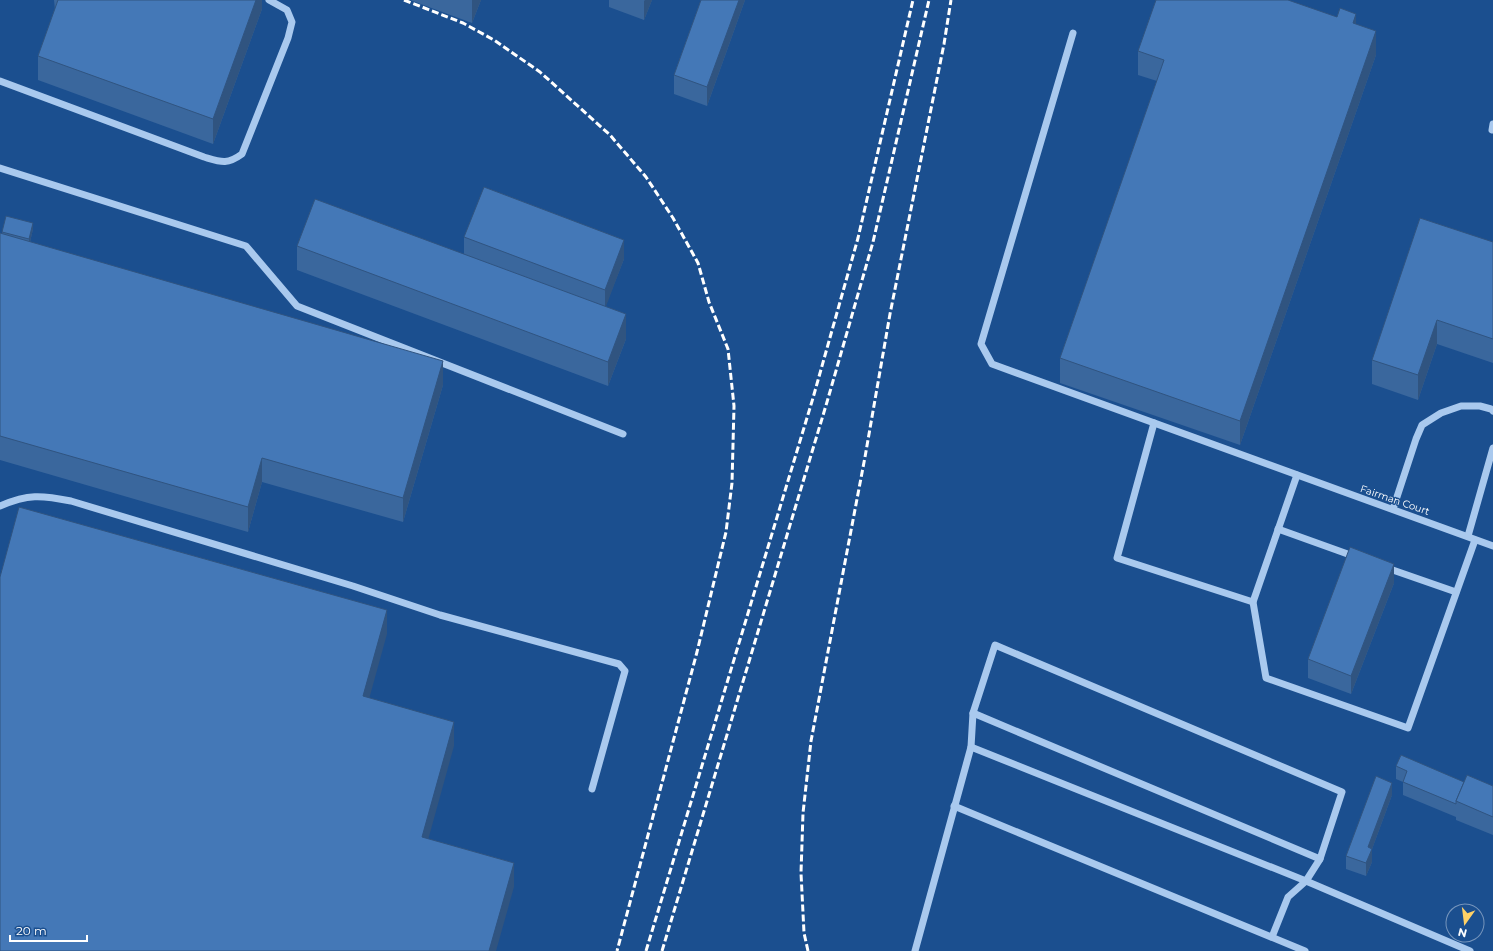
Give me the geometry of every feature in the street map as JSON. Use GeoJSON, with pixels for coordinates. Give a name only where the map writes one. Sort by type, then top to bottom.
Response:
{"type":"FeatureCollection","features":[{"type":"Feature","properties":{"kind":"street"},"geometry":{"type":"LineString","coordinates":[[0,81],[204,157],[221,162],[232,161],[242,154],[288,38],[292,22],[287,10],[269,0]]}},
{"type":"Feature","properties":{"kind":"street","name":"Fairman Court"},"geometry":{"type":"LineString","coordinates":[[1073,33],[981,344],[992,364],[1493,546]]}},
{"type":"Feature","properties":{"kind":"street"},"geometry":{"type":"LineString","coordinates":[[1493,124],[1493,130]]}},
{"type":"Feature","properties":{"kind":"street"},"geometry":{"type":"LineString","coordinates":[[0,168],[246,246],[297,306],[623,434]]}},
{"type":"Feature","properties":{"kind":"street"},"geometry":{"type":"LineString","coordinates":[[1393,509],[1422,425],[1441,413],[1461,406],[1480,406],[1491,408],[1493,411]]}},
{"type":"Feature","properties":{"kind":"street"},"geometry":{"type":"LineString","coordinates":[[1154,423],[1117,558],[1253,602]]}},
{"type":"Feature","properties":{"kind":"street"},"geometry":{"type":"LineString","coordinates":[[1468,536],[1493,448]]}},
{"type":"Feature","properties":{"kind":"street"},"geometry":{"type":"LineString","coordinates":[[1294,474],[1278,529],[1253,602],[1266,678],[1408,728],[1475,540]]}},
{"type":"Feature","properties":{"kind":"street"},"geometry":{"type":"LineString","coordinates":[[0,506],[14,500],[31,496],[50,496],[71,501],[353,586],[440,615],[618,664],[626,671],[592,789]]}},
{"type":"Feature","properties":{"kind":"street"},"geometry":{"type":"LineString","coordinates":[[1278,529],[1360,558]]}},
{"type":"Feature","properties":{"kind":"street"},"geometry":{"type":"LineString","coordinates":[[1382,566],[1456,592]]}},
{"type":"Feature","properties":{"kind":"street"},"geometry":{"type":"LineString","coordinates":[[916,951],[971,747],[973,713],[995,645],[1342,792],[1320,859],[1306,881],[1288,897],[1272,937]]}},
{"type":"Feature","properties":{"kind":"street"},"geometry":{"type":"LineString","coordinates":[[973,713],[1320,859]]}},
{"type":"Feature","properties":{"kind":"street"},"geometry":{"type":"LineString","coordinates":[[971,747],[1306,881],[1470,951]]}},
{"type":"Feature","properties":{"kind":"street"},"geometry":{"type":"LineString","coordinates":[[954,806],[1305,951]]}},
{"type":"Feature","properties":{"kind":"building"},"geometry":{"type":"Polygon","coordinates":[[[58,0],[256,0],[213,119],[38,56],[58,0]]]}},
{"type":"Feature","properties":{"kind":"building"},"geometry":{"type":"Polygon","coordinates":[[[701,0],[739,0],[707,87],[674,75],[701,0]]]}},
{"type":"Feature","properties":{"kind":"building"},"geometry":{"type":"Polygon","coordinates":[[[1156,0],[1288,0],[1337,17],[1340,8],[1356,14],[1353,23],[1376,31],[1240,421],[1060,358],[1164,60],[1138,51],[1156,0]]]}},
{"type":"Feature","properties":{"kind":"building"},"geometry":{"type":"Polygon","coordinates":[[[484,187],[624,240],[605,290],[464,237],[484,187]]]}},
{"type":"Feature","properties":{"kind":"building"},"geometry":{"type":"Polygon","coordinates":[[[315,199],[626,314],[608,362],[297,246],[315,199]]]}},
{"type":"Feature","properties":{"kind":"building"},"geometry":{"type":"Polygon","coordinates":[[[6,216],[33,223],[29,239],[2,232],[6,216]]]}},
{"type":"Feature","properties":{"kind":"building"},"geometry":{"type":"Polygon","coordinates":[[[1420,218],[1493,242],[1493,339],[1437,320],[1418,375],[1372,360],[1420,218]]]}},
{"type":"Feature","properties":{"kind":"building"},"geometry":{"type":"Polygon","coordinates":[[[0,233],[443,361],[403,498],[262,458],[248,507],[0,436],[0,233]]]}},
{"type":"Feature","properties":{"kind":"building"},"geometry":{"type":"Polygon","coordinates":[[[19,507],[387,610],[363,696],[454,722],[422,837],[514,863],[489,951],[0,951],[0,577],[19,507]]]}},
{"type":"Feature","properties":{"kind":"building"},"geometry":{"type":"Polygon","coordinates":[[[1350,547],[1394,564],[1351,676],[1308,659],[1350,547]]]}},
{"type":"Feature","properties":{"kind":"building"},"geometry":{"type":"Polygon","coordinates":[[[1401,755],[1464,782],[1456,804],[1403,782],[1407,771],[1396,766],[1401,755]]]}},
{"type":"Feature","properties":{"kind":"building"},"geometry":{"type":"Polygon","coordinates":[[[1467,775],[1493,786],[1493,817],[1456,801],[1467,775]]]}},
{"type":"Feature","properties":{"kind":"building"},"geometry":{"type":"Polygon","coordinates":[[[1376,776],[1392,783],[1368,847],[1372,849],[1366,863],[1346,856],[1376,776]]]}},
{"type":"Feature","properties":{"kind":"railway"},"geometry":{"type":"LineString","coordinates":[[404,0],[463,23],[494,40],[540,72],[610,135],[646,177],[673,218],[698,263],[709,302],[728,349],[734,406],[732,483],[726,532],[697,652],[617,951]]}},
{"type":"Feature","properties":{"kind":"railway"},"geometry":{"type":"LineString","coordinates":[[646,951],[813,398],[858,238],[913,0]]}},
{"type":"Feature","properties":{"kind":"railway"},"geometry":{"type":"LineString","coordinates":[[662,951],[827,402],[873,242],[929,0]]}},
{"type":"Feature","properties":{"kind":"railway"},"geometry":{"type":"LineString","coordinates":[[808,951],[804,933],[801,873],[803,813],[811,741],[865,457],[890,314],[944,44],[951,0]]}}]}
